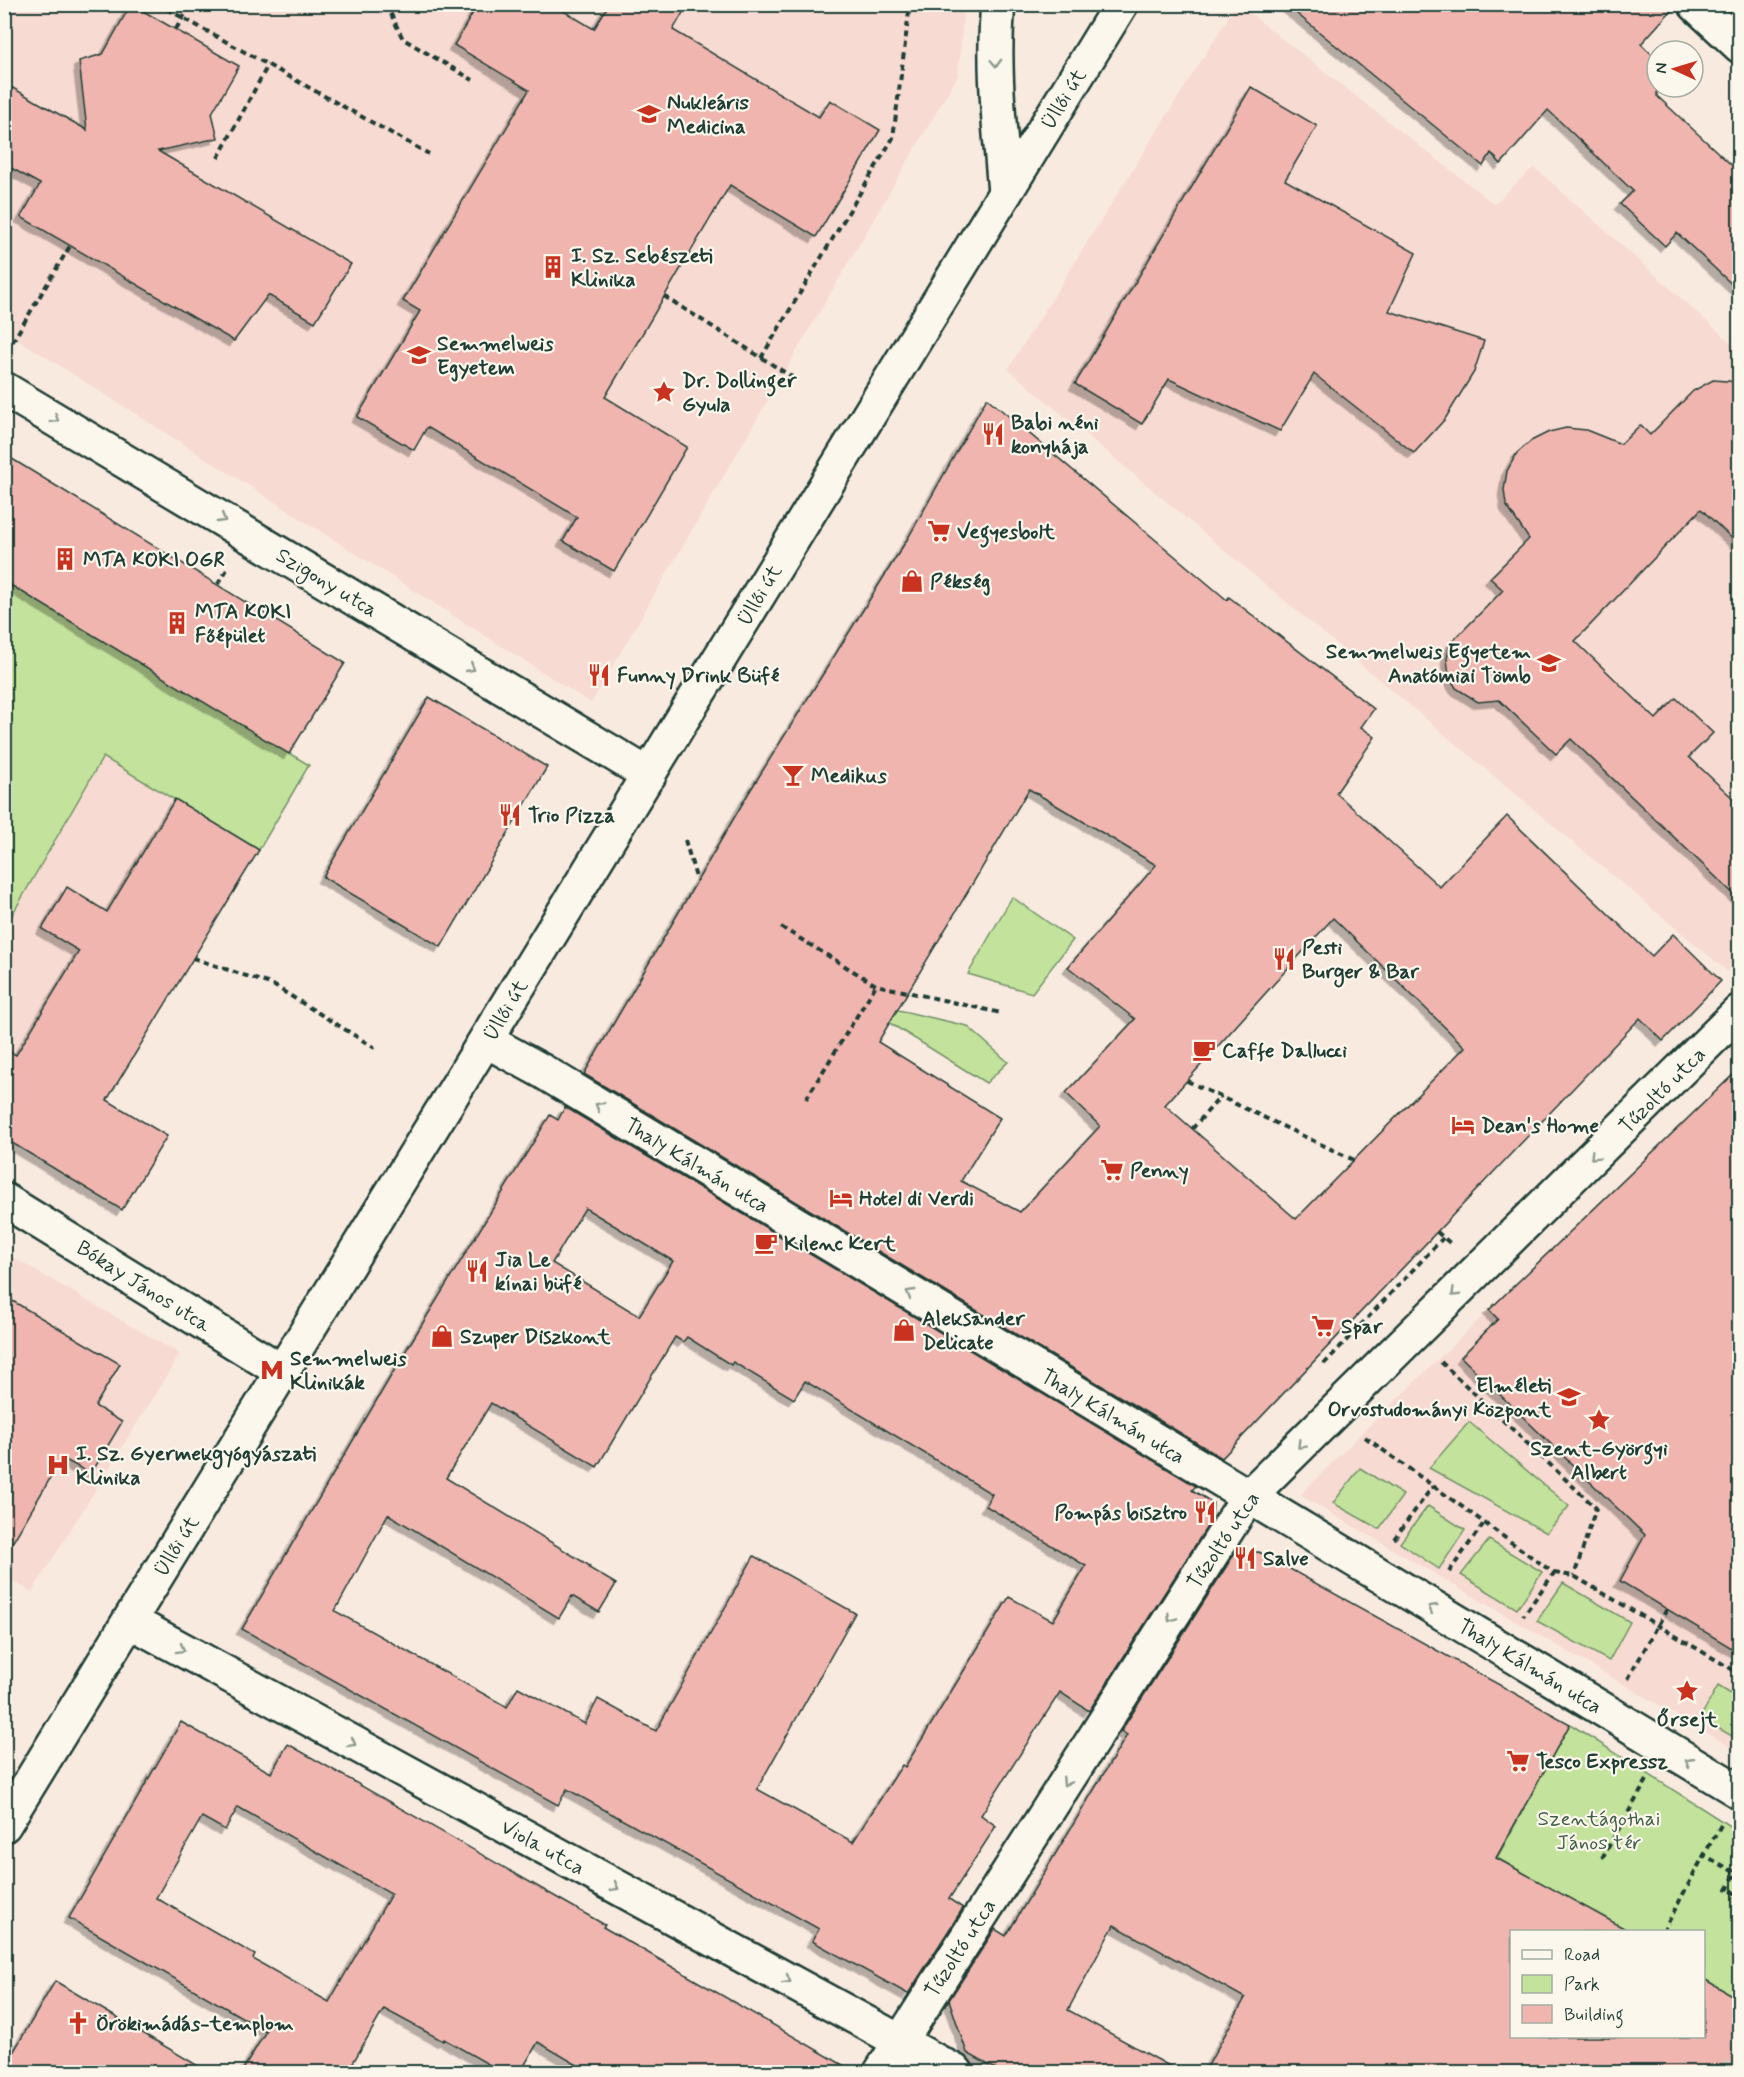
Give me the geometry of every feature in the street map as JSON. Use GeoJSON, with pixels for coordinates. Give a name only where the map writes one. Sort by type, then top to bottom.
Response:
{"type":"FeatureCollection","features":[{"type":"Feature","properties":{"kind":"street"},"geometry":{"type":"LineString","coordinates":[[998,4],[995,35],[996,67],[1005,193]]}},
{"type":"Feature","properties":{"kind":"street","name":"Üllői út"},"geometry":{"type":"LineString","coordinates":[[4,1825],[284,1372],[1121,4]]}},
{"type":"Feature","properties":{"kind":"street"},"geometry":{"type":"LineString","coordinates":[[1695,4],[1740,46]]}},
{"type":"Feature","properties":{"kind":"street","name":"Szigony utca"},"geometry":{"type":"LineString","coordinates":[[4,388],[649,775]]}},
{"type":"Feature","properties":{"kind":"street","name":"Tűzoltó utca"},"geometry":{"type":"LineString","coordinates":[[881,2073],[1248,1497],[1740,1011]]}},
{"type":"Feature","properties":{"kind":"street","name":"Thaly Kálmán utca"},"geometry":{"type":"LineString","coordinates":[[487,1041],[549,1076],[1740,1792]]}},
{"type":"Feature","properties":{"kind":"street","name":"Bókay János utca"},"geometry":{"type":"LineString","coordinates":[[4,1200],[284,1372]]}},
{"type":"Feature","properties":{"kind":"street","name":"Viola utca"},"geometry":{"type":"LineString","coordinates":[[130,1621],[956,2073]]}},
{"type":"Feature","properties":{"kind":"path"},"geometry":{"type":"LineString","coordinates":[[158,4],[429,154]]}},
{"type":"Feature","properties":{"kind":"path"},"geometry":{"type":"LineString","coordinates":[[176,29],[191,4]]}},
{"type":"Feature","properties":{"kind":"path"},"geometry":{"type":"LineString","coordinates":[[386,4],[403,39],[473,80]]}},
{"type":"Feature","properties":{"kind":"path"},"geometry":{"type":"LineString","coordinates":[[761,358],[892,138],[910,4]]}},
{"type":"Feature","properties":{"kind":"path"},"geometry":{"type":"LineString","coordinates":[[218,158],[268,65]]}},
{"type":"Feature","properties":{"kind":"path"},"geometry":{"type":"LineString","coordinates":[[4,354],[70,246]]}},
{"type":"Feature","properties":{"kind":"path"},"geometry":{"type":"LineString","coordinates":[[664,296],[792,377]]}},
{"type":"Feature","properties":{"kind":"path"},"geometry":{"type":"LineString","coordinates":[[685,840],[697,881]]}},
{"type":"Feature","properties":{"kind":"path"},"geometry":{"type":"LineString","coordinates":[[781,927],[876,985],[1001,1012]]}},
{"type":"Feature","properties":{"kind":"path"},"geometry":{"type":"LineString","coordinates":[[193,958],[273,986],[375,1048]]}},
{"type":"Feature","properties":{"kind":"path"},"geometry":{"type":"LineString","coordinates":[[806,1099],[876,985]]}},
{"type":"Feature","properties":{"kind":"path"},"geometry":{"type":"LineString","coordinates":[[1187,1080],[1354,1160]]}},
{"type":"Feature","properties":{"kind":"path"},"geometry":{"type":"LineString","coordinates":[[1192,1129],[1221,1096]]}},
{"type":"Feature","properties":{"kind":"path"},"geometry":{"type":"LineString","coordinates":[[1412,1268],[1443,1238]]}},
{"type":"Feature","properties":{"kind":"path"},"geometry":{"type":"LineString","coordinates":[[1410,1337],[1438,1360],[1596,1508],[1574,1576]]}},
{"type":"Feature","properties":{"kind":"path"},"geometry":{"type":"LineString","coordinates":[[1371,1442],[1554,1574],[1574,1576],[1740,1674]]}},
{"type":"Feature","properties":{"kind":"path"},"geometry":{"type":"LineString","coordinates":[[1371,1571],[1432,1486]]}},
{"type":"Feature","properties":{"kind":"path"},"geometry":{"type":"LineString","coordinates":[[1426,1604],[1484,1523]]}},
{"type":"Feature","properties":{"kind":"path"},"geometry":{"type":"LineString","coordinates":[[1500,1649],[1554,1574]]}},
{"type":"Feature","properties":{"kind":"path"},"geometry":{"type":"LineString","coordinates":[[1609,1714],[1667,1609]]}},
{"type":"Feature","properties":{"kind":"path"},"geometry":{"type":"LineString","coordinates":[[1602,1858],[1665,1748]]}},
{"type":"Feature","properties":{"kind":"path"},"geometry":{"type":"LineString","coordinates":[[1665,1930],[1721,1825]]}},
{"type":"Feature","properties":{"kind":"path"},"geometry":{"type":"LineString","coordinates":[[1704,1855],[1736,1873],[1728,1889],[1740,1896]]}},
{"type":"Feature","properties":{"kind":"shaded area","name":"Semmelweis Egyetem"},"geometry":{"type":"Polygon","coordinates":[[[4,5],[964,5],[958,75],[591,703],[5,331],[4,5]]]}},
{"type":"Feature","properties":{"kind":"shaded area","name":"Semmelweis Egyetem Anatómiai Tömb"},"geometry":{"type":"Polygon","coordinates":[[[1236,5],[1239,5],[1494,204],[1534,167],[1739,350],[1739,958],[1727,971],[1008,369],[1236,5]]]}},
{"type":"Feature","properties":{"kind":"shaded area"},"geometry":{"type":"Polygon","coordinates":[[[9,701],[259,850],[107,1099],[167,1136],[5,1138],[4,709],[9,701]]]}},
{"type":"Feature","properties":{"kind":"shaded area","name":"Elméleti Orvostudományi Központ"},"geometry":{"type":"Polygon","coordinates":[[[1739,1068],[1739,1752],[1300,1495],[1739,1068]]]}},
{"type":"Feature","properties":{"kind":"shaded area","name":"I. Sz. Gyermekgyógyászati Klinika"},"geometry":{"type":"Polygon","coordinates":[[[5,1253],[180,1354],[32,1592],[5,1576],[5,1253]]]}},
{"type":"Feature","properties":{"kind":"green space"},"geometry":{"type":"Polygon","coordinates":[[[5,581],[309,765],[259,850],[103,757],[5,927],[4,709],[9,701],[4,698],[5,581]]]}},
{"type":"Feature","properties":{"kind":"green space"},"geometry":{"type":"Polygon","coordinates":[[[1012,897],[1073,940],[1032,993],[968,974],[1012,897]]]}},
{"type":"Feature","properties":{"kind":"green space"},"geometry":{"type":"Polygon","coordinates":[[[877,1005],[967,1026],[1008,1062],[986,1083],[872,1012],[877,1005]]]}},
{"type":"Feature","properties":{"kind":"green space"},"geometry":{"type":"Polygon","coordinates":[[[1469,1422],[1569,1506],[1547,1533],[1429,1468],[1469,1422]]]}},
{"type":"Feature","properties":{"kind":"green space"},"geometry":{"type":"Polygon","coordinates":[[[1360,1468],[1403,1495],[1379,1529],[1333,1503],[1360,1468]]]}},
{"type":"Feature","properties":{"kind":"green space"},"geometry":{"type":"Polygon","coordinates":[[[1428,1506],[1465,1530],[1439,1569],[1400,1543],[1428,1506]]]}},
{"type":"Feature","properties":{"kind":"green space"},"geometry":{"type":"Polygon","coordinates":[[[1489,1540],[1542,1572],[1517,1609],[1461,1575],[1489,1540]]]}},
{"type":"Feature","properties":{"kind":"green space"},"geometry":{"type":"Polygon","coordinates":[[[1563,1583],[1630,1622],[1609,1661],[1537,1621],[1563,1583]]]}},
{"type":"Feature","properties":{"kind":"green space"},"geometry":{"type":"Polygon","coordinates":[[[1718,1686],[1739,1699],[1739,1740],[1700,1718],[1718,1686]]]}},
{"type":"Feature","properties":{"kind":"green space","name":"Szentágothai János tér"},"geometry":{"type":"Polygon","coordinates":[[[1570,1724],[1739,1832],[1739,2000],[1705,1980],[1705,1930],[1625,1930],[1497,1858],[1570,1724]]]}},
{"type":"Feature","properties":{"kind":"building"},"geometry":{"type":"Polygon","coordinates":[[[131,4],[239,66],[212,113],[218,138],[158,151],[351,264],[315,322],[268,295],[234,341],[21,217],[40,184],[4,164],[4,83],[87,130],[79,61],[103,54],[131,4]]]}},
{"type":"Feature","properties":{"kind":"building","name":"I. Sz. Sebészeti Klinika"},"geometry":{"type":"Polygon","coordinates":[[[478,4],[552,4],[594,29],[609,4],[688,4],[673,30],[819,117],[830,100],[880,130],[816,237],[730,185],[605,397],[687,447],[614,571],[563,541],[577,517],[427,427],[414,450],[357,417],[420,311],[403,301],[529,90],[454,45],[478,4]]]}},
{"type":"Feature","properties":{"kind":"building"},"geometry":{"type":"Polygon","coordinates":[[[1285,4],[1677,4],[1641,44],[1645,48],[1645,99],[1660,99],[1740,173],[1740,292],[1677,233],[1665,246],[1620,204],[1633,191],[1548,110],[1501,164],[1491,153],[1483,166],[1285,4]]]}},
{"type":"Feature","properties":{"kind":"building"},"geometry":{"type":"Polygon","coordinates":[[[1251,87],[1317,126],[1285,180],[1416,253],[1389,311],[1484,341],[1474,372],[1445,419],[1414,453],[1314,374],[1280,431],[1169,379],[1142,424],[1075,384],[1251,87]]]}},
{"type":"Feature","properties":{"kind":"building"},"geometry":{"type":"Polygon","coordinates":[[[1713,380],[1740,382],[1740,546],[1701,509],[1575,641],[1656,719],[1676,698],[1713,733],[1689,757],[1740,805],[1740,900],[1571,739],[1556,754],[1499,700],[1478,702],[1456,688],[1449,676],[1447,659],[1450,644],[1503,590],[1490,578],[1529,539],[1506,505],[1504,490],[1507,471],[1517,453],[1531,441],[1549,432],[1566,428],[1586,430],[1621,444],[1640,425],[1650,435],[1693,391],[1713,380]]]}},
{"type":"Feature","properties":{"kind":"building"},"geometry":{"type":"Polygon","coordinates":[[[987,398],[1227,600],[1229,597],[1374,709],[1361,727],[1375,737],[1336,793],[1440,887],[1507,816],[1652,956],[1673,934],[1721,981],[1663,1041],[1640,1018],[1222,1458],[584,1074],[748,794],[908,538],[987,398]],[[1029,789],[878,1042],[1000,1118],[961,1181],[1020,1212],[1100,1126],[1066,1093],[1135,1019],[1068,967],[1156,865],[1029,789]],[[1333,918],[1165,1105],[1296,1219],[1465,1047],[1333,918]]]}},
{"type":"Feature","properties":{"kind":"building"},"geometry":{"type":"Polygon","coordinates":[[[4,454],[345,663],[289,754],[4,581],[4,454]]]}},
{"type":"Feature","properties":{"kind":"building"},"geometry":{"type":"Polygon","coordinates":[[[429,697],[547,767],[441,947],[323,877],[429,697]]]}},
{"type":"Feature","properties":{"kind":"building"},"geometry":{"type":"Polygon","coordinates":[[[175,799],[259,850],[107,1100],[167,1136],[122,1210],[4,1138],[4,1049],[16,1055],[79,951],[42,929],[67,887],[107,912],[175,799]]]}},
{"type":"Feature","properties":{"kind":"building"},"geometry":{"type":"Polygon","coordinates":[[[1740,1068],[1740,1653],[1620,1581],[1645,1535],[1461,1357],[1498,1319],[1489,1310],[1740,1068]]]}},
{"type":"Feature","properties":{"kind":"building"},"geometry":{"type":"Polygon","coordinates":[[[565,1107],[1196,1486],[1192,1490],[1213,1503],[1212,1519],[1089,1711],[1060,1692],[981,1815],[996,1826],[949,1899],[963,1908],[908,1994],[812,1941],[819,1929],[567,1789],[558,1805],[242,1629],[405,1352],[550,1115],[558,1120],[565,1107]],[[585,1208],[552,1263],[639,1316],[673,1261],[585,1208]],[[675,1337],[597,1467],[491,1403],[446,1478],[616,1584],[599,1612],[572,1596],[559,1618],[388,1514],[335,1611],[507,1707],[518,1687],[585,1724],[598,1699],[656,1731],[754,1556],[855,1613],[757,1789],[853,1842],[902,1765],[905,1767],[1009,1597],[1053,1621],[1086,1566],[986,1506],[992,1494],[805,1381],[794,1399],[733,1362],[731,1365],[687,1337],[683,1342],[675,1337]]]}},
{"type":"Feature","properties":{"kind":"building"},"geometry":{"type":"Polygon","coordinates":[[[4,1296],[120,1364],[95,1406],[122,1422],[91,1474],[62,1458],[4,1557],[4,1296]]]}},
{"type":"Feature","properties":{"kind":"building"},"geometry":{"type":"Polygon","coordinates":[[[1259,1552],[1570,1724],[1496,1858],[1627,1930],[1510,1930],[1510,2038],[1705,2038],[1705,1980],[1740,2000],[1740,2073],[1204,2073],[1245,1998],[1114,1925],[1068,2010],[1182,2073],[1003,2073],[967,2053],[949,2000],[995,1929],[1006,1936],[1127,1735],[1121,1731],[1235,1553],[1259,1552]]]}},
{"type":"Feature","properties":{"kind":"building"},"geometry":{"type":"Polygon","coordinates":[[[181,1722],[271,1773],[288,1744],[605,1925],[603,1927],[857,2073],[591,2073],[538,2042],[520,2073],[504,2073],[384,2009],[347,2073],[241,2073],[266,2031],[69,1918],[181,1722]],[[238,1807],[225,1830],[202,1817],[156,1898],[255,1955],[253,1959],[329,2002],[391,1894],[238,1807]]]}},
{"type":"Feature","properties":{"kind":"building","name":"Örökimádás-templom"},"geometry":{"type":"Polygon","coordinates":[[[55,1981],[210,2073],[4,2073],[4,2068],[55,1981]]]}},
{"type":"Feature","properties":{"kind":"tunnel"},"geometry":{"type":"LineString","coordinates":[[1738,2072],[1740,2068]]}},
{"type":"Feature","properties":{"kind":"place","name":"Nukleáris Medicina"},"geometry":{"type":"Point","coordinates":[649,114]}},
{"type":"Feature","properties":{"kind":"place","name":"I. Sz. Sebészeti Klinika"},"geometry":{"type":"Point","coordinates":[553,267]}},
{"type":"Feature","properties":{"kind":"place","name":"Semmelweis Egyetem"},"geometry":{"type":"Point","coordinates":[419,355]}},
{"type":"Feature","properties":{"kind":"place","name":"Dr. Dollinger Gyula"},"geometry":{"type":"Point","coordinates":[664,392]}},
{"type":"Feature","properties":{"kind":"place","name":"Babi néni konyhája"},"geometry":{"type":"Point","coordinates":[993,434]}},
{"type":"Feature","properties":{"kind":"place","name":"Vegyesbolt"},"geometry":{"type":"Point","coordinates":[939,531]}},
{"type":"Feature","properties":{"kind":"place","name":"MTA KOKI OGR"},"geometry":{"type":"Point","coordinates":[65,559]}},
{"type":"Feature","properties":{"kind":"place","name":"Pékség"},"geometry":{"type":"Point","coordinates":[912,581]}},
{"type":"Feature","properties":{"kind":"place","name":"MTA KOKI Főépület"},"geometry":{"type":"Point","coordinates":[177,623]}},
{"type":"Feature","properties":{"kind":"place","name":"Semmelweis Egyetem Anatómiai Tömb"},"geometry":{"type":"Point","coordinates":[1549,663]}},
{"type":"Feature","properties":{"kind":"place","name":"Funny Drink Büfé"},"geometry":{"type":"Point","coordinates":[599,675]}},
{"type":"Feature","properties":{"kind":"place","name":"Medikus"},"geometry":{"type":"Point","coordinates":[793,775]}},
{"type":"Feature","properties":{"kind":"place","name":"Trio Pizza"},"geometry":{"type":"Point","coordinates":[510,815]}},
{"type":"Feature","properties":{"kind":"place","name":"Pesti Burger & Bar"},"geometry":{"type":"Point","coordinates":[1284,959]}},
{"type":"Feature","properties":{"kind":"place","name":"Caffe Dallucci"},"geometry":{"type":"Point","coordinates":[1204,1050]}},
{"type":"Feature","properties":{"kind":"place","name":"Dean's Home"},"geometry":{"type":"Point","coordinates":[1463,1125]}},
{"type":"Feature","properties":{"kind":"place","name":"Penny"},"geometry":{"type":"Point","coordinates":[1112,1170]}},
{"type":"Feature","properties":{"kind":"place","name":"Hotel di Verdi"},"geometry":{"type":"Point","coordinates":[841,1198]}},
{"type":"Feature","properties":{"kind":"place","name":"Kilenc Kert"},"geometry":{"type":"Point","coordinates":[766,1243]}},
{"type":"Feature","properties":{"kind":"place","name":"Jia Le kínai büfé"},"geometry":{"type":"Point","coordinates":[477,1271]}},
{"type":"Feature","properties":{"kind":"place","name":"Spar"},"geometry":{"type":"Point","coordinates":[1323,1326]}},
{"type":"Feature","properties":{"kind":"place","name":"Aleksander Delicate"},"geometry":{"type":"Point","coordinates":[904,1330]}},
{"type":"Feature","properties":{"kind":"place","name":"Szuper Diszkont"},"geometry":{"type":"Point","coordinates":[442,1336]}},
{"type":"Feature","properties":{"kind":"place","name":"Semmelweis Klinikák"},"geometry":{"type":"Point","coordinates":[272,1370]}},
{"type":"Feature","properties":{"kind":"place","name":"Elméleti Orvostudományi Központ"},"geometry":{"type":"Point","coordinates":[1569,1397]}},
{"type":"Feature","properties":{"kind":"place","name":"Szent-Györgyi Albert"},"geometry":{"type":"Point","coordinates":[1599,1420]}},
{"type":"Feature","properties":{"kind":"place","name":"I. Sz. Gyermekgyógyászati Klinika"},"geometry":{"type":"Point","coordinates":[58,1465]}},
{"type":"Feature","properties":{"kind":"place","name":"Pompás bisztro"},"geometry":{"type":"Point","coordinates":[1205,1512]}},
{"type":"Feature","properties":{"kind":"place","name":"Salve"},"geometry":{"type":"Point","coordinates":[1245,1558]}},
{"type":"Feature","properties":{"kind":"place","name":"Őrsejt"},"geometry":{"type":"Point","coordinates":[1687,1691]}},
{"type":"Feature","properties":{"kind":"place","name":"Tesco Expressz"},"geometry":{"type":"Point","coordinates":[1518,1761]}},
{"type":"Feature","properties":{"kind":"place","name":"Örökimádás-templom"},"geometry":{"type":"Point","coordinates":[78,2023]}}]}
